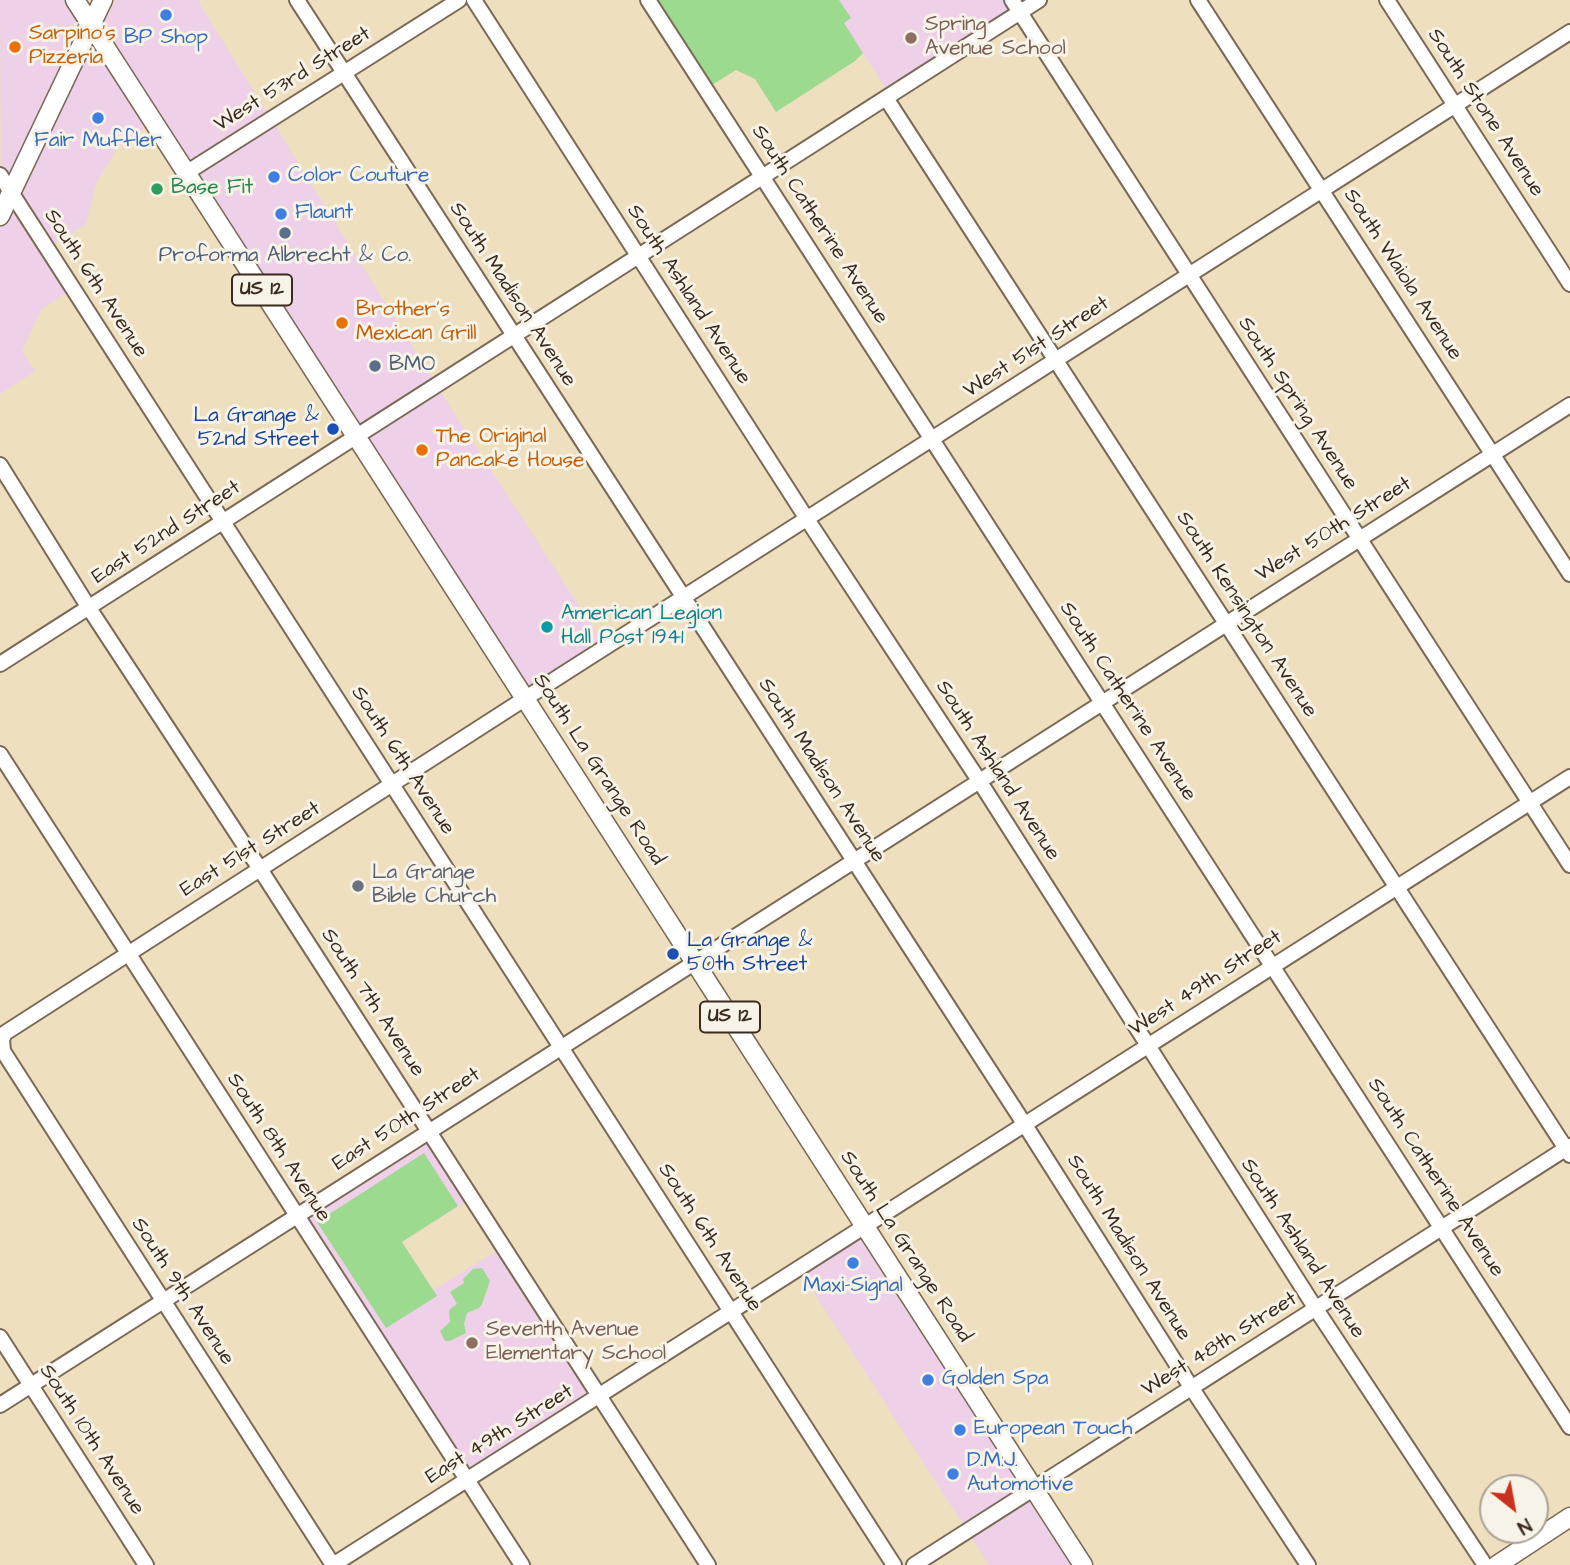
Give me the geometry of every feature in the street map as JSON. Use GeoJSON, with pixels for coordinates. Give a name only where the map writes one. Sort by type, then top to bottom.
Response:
{"type":"FeatureCollection","features":[{"type":"Feature","properties":{"kind":"main road","name":"South La Grange Road"},"geometry":{"type":"LineString","coordinates":[[75,0],[1083,1565]]}},
{"type":"Feature","properties":{"kind":"main road"},"geometry":{"type":"LineString","coordinates":[[0,216],[103,0]]}},
{"type":"Feature","properties":{"kind":"main road"},"geometry":{"type":"LineString","coordinates":[[1497,1565],[1570,1517]]}},
{"type":"Feature","properties":{"kind":"street","name":"South Madison Avenue"},"geometry":{"type":"LineString","coordinates":[[297,0],[1308,1565]]}},
{"type":"Feature","properties":{"kind":"street","name":"West 53rd Street"},"geometry":{"type":"LineString","coordinates":[[186,173],[459,0]]}},
{"type":"Feature","properties":{"kind":"street","name":"South Ashland Avenue"},"geometry":{"type":"LineString","coordinates":[[474,0],[807,519],[980,782],[1316,1309],[1485,1565]]}},
{"type":"Feature","properties":{"kind":"street","name":"South Catherine Avenue"},"geometry":{"type":"LineString","coordinates":[[648,0],[1570,1427]]}},
{"type":"Feature","properties":{"kind":"street","name":"East 52nd Street"},"geometry":{"type":"LineString","coordinates":[[0,664],[886,97],[1016,6],[1039,0]]}},
{"type":"Feature","properties":{"kind":"street","name":"South Waiola Avenue"},"geometry":{"type":"LineString","coordinates":[[1198,0],[1570,574]]}},
{"type":"Feature","properties":{"kind":"street","name":"South Stone Avenue"},"geometry":{"type":"LineString","coordinates":[[1387,0],[1570,284]]}},
{"type":"Feature","properties":{"kind":"street","name":"South Spring Avenue"},"geometry":{"type":"LineString","coordinates":[[1016,6],[1570,865]]}},
{"type":"Feature","properties":{"kind":"street","name":"West 51st Street"},"geometry":{"type":"LineString","coordinates":[[526,699],[1570,33]]}},
{"type":"Feature","properties":{"kind":"street","name":"South Kensington Avenue"},"geometry":{"type":"LineString","coordinates":[[886,97],[1569,1150]]}},
{"type":"Feature","properties":{"kind":"street","name":"South 6th Avenue"},"geometry":{"type":"LineString","coordinates":[[0,175],[894,1565]]}},
{"type":"Feature","properties":{"kind":"street","name":"West 50th Street"},"geometry":{"type":"LineString","coordinates":[[694,961],[980,782],[1570,405]]}},
{"type":"Feature","properties":{"kind":"street","name":"South 7th Avenue"},"geometry":{"type":"LineString","coordinates":[[0,465],[89,608],[708,1565]]}},
{"type":"Feature","properties":{"kind":"street","name":"East 51st Street"},"geometry":{"type":"LineString","coordinates":[[2,1039],[9,1029],[526,699]]}},
{"type":"Feature","properties":{"kind":"street","name":"South 8th Avenue"},"geometry":{"type":"LineString","coordinates":[[0,754],[522,1565]]}},
{"type":"Feature","properties":{"kind":"street","name":"West 49th Street"},"geometry":{"type":"LineString","coordinates":[[866,1227],[1570,777]]}},
{"type":"Feature","properties":{"kind":"street","name":"East 50th Street"},"geometry":{"type":"LineString","coordinates":[[0,1405],[694,961]]}},
{"type":"Feature","properties":{"kind":"street","name":"South 9th Avenue"},"geometry":{"type":"LineString","coordinates":[[2,1039],[3,1051],[333,1565]]}},
{"type":"Feature","properties":{"kind":"street","name":"West 48th Street"},"geometry":{"type":"LineString","coordinates":[[914,1565],[1191,1387],[1569,1150]]}},
{"type":"Feature","properties":{"kind":"street","name":"East 49th Street"},"geometry":{"type":"LineString","coordinates":[[333,1565],[866,1227]]}},
{"type":"Feature","properties":{"kind":"street","name":"South 10th Avenue"},"geometry":{"type":"LineString","coordinates":[[0,1337],[146,1565]]}},
{"type":"Feature","properties":{"kind":"shaded area"},"geometry":{"type":"Polygon","coordinates":[[[0,0],[65,0],[82,27],[1,192],[0,0]]]}},
{"type":"Feature","properties":{"kind":"shaded area"},"geometry":{"type":"Polygon","coordinates":[[[115,0],[200,0],[199,3],[436,385],[603,643],[526,692],[103,25],[115,0]]]}},
{"type":"Feature","properties":{"kind":"shaded area","name":"Spring Avenue School"},"geometry":{"type":"Polygon","coordinates":[[[839,0],[1003,0],[1011,12],[887,90],[843,23],[851,18],[839,0]]]}},
{"type":"Feature","properties":{"kind":"shaded area"},"geometry":{"type":"Polygon","coordinates":[[[92,31],[152,124],[118,146],[96,184],[86,224],[53,245],[79,285],[42,309],[22,351],[35,371],[0,394],[0,227],[92,31]]]}},
{"type":"Feature","properties":{"kind":"shaded area","name":"Seventh Avenue Elementary School"},"geometry":{"type":"Polygon","coordinates":[[[428,1134],[470,1199],[402,1242],[433,1290],[501,1248],[595,1396],[468,1478],[300,1216],[428,1134]]]}},
{"type":"Feature","properties":{"kind":"shaded area"},"geometry":{"type":"Polygon","coordinates":[[[863,1231],[1076,1565],[989,1565],[800,1271],[863,1231]]]}},
{"type":"Feature","properties":{"kind":"green space"},"geometry":{"type":"Polygon","coordinates":[[[658,0],[839,0],[851,18],[844,23],[863,53],[855,61],[776,112],[755,79],[736,70],[712,85],[658,0]]]}},
{"type":"Feature","properties":{"kind":"green space"},"geometry":{"type":"Polygon","coordinates":[[[424,1153],[458,1206],[402,1242],[437,1296],[386,1328],[317,1222],[424,1153]]]}},
{"type":"Feature","properties":{"kind":"green space"},"geometry":{"type":"Polygon","coordinates":[[[482,1268],[490,1281],[482,1304],[467,1313],[464,1324],[466,1333],[445,1341],[440,1331],[450,1322],[449,1310],[457,1304],[450,1292],[464,1283],[463,1279],[473,1269],[482,1268]]]}},
{"type":"Feature","properties":{"kind":"place","name":"BP Shop"},"geometry":{"type":"Point","coordinates":[166,15]}},
{"type":"Feature","properties":{"kind":"place","name":"Spring Avenue School"},"geometry":{"type":"Point","coordinates":[911,38]}},
{"type":"Feature","properties":{"kind":"place","name":"Sarpino's Pizzeria"},"geometry":{"type":"Point","coordinates":[15,47]}},
{"type":"Feature","properties":{"kind":"place","name":"Fair Muffler"},"geometry":{"type":"Point","coordinates":[98,118]}},
{"type":"Feature","properties":{"kind":"place","name":"Color Couture"},"geometry":{"type":"Point","coordinates":[274,177]}},
{"type":"Feature","properties":{"kind":"place","name":"Base Fit"},"geometry":{"type":"Point","coordinates":[157,189]}},
{"type":"Feature","properties":{"kind":"place","name":"Flaunt"},"geometry":{"type":"Point","coordinates":[281,214]}},
{"type":"Feature","properties":{"kind":"place","name":"Proforma Albrecht & Co."},"geometry":{"type":"Point","coordinates":[285,233]}},
{"type":"Feature","properties":{"kind":"place","name":"Brother's Mexican Grill"},"geometry":{"type":"Point","coordinates":[342,323]}},
{"type":"Feature","properties":{"kind":"place","name":"BMO"},"geometry":{"type":"Point","coordinates":[375,366]}},
{"type":"Feature","properties":{"kind":"place","name":"La Grange & 52nd Street"},"geometry":{"type":"Point","coordinates":[333,429]}},
{"type":"Feature","properties":{"kind":"place","name":"The Original Pancake House"},"geometry":{"type":"Point","coordinates":[422,450]}},
{"type":"Feature","properties":{"kind":"place","name":"American Legion Hall Post 1941"},"geometry":{"type":"Point","coordinates":[547,627]}},
{"type":"Feature","properties":{"kind":"place","name":"La Grange Bible Church"},"geometry":{"type":"Point","coordinates":[358,886]}},
{"type":"Feature","properties":{"kind":"place","name":"La Grange & 50th Street"},"geometry":{"type":"Point","coordinates":[673,954]}},
{"type":"Feature","properties":{"kind":"place","name":"Maxi-Signal"},"geometry":{"type":"Point","coordinates":[853,1263]}},
{"type":"Feature","properties":{"kind":"place","name":"Seventh Avenue Elementary School"},"geometry":{"type":"Point","coordinates":[472,1343]}},
{"type":"Feature","properties":{"kind":"place","name":"Golden Spa"},"geometry":{"type":"Point","coordinates":[928,1380]}},
{"type":"Feature","properties":{"kind":"place","name":"European Touch"},"geometry":{"type":"Point","coordinates":[960,1430]}},
{"type":"Feature","properties":{"kind":"place","name":"D.M.J. Automotive"},"geometry":{"type":"Point","coordinates":[953,1474]}}]}
